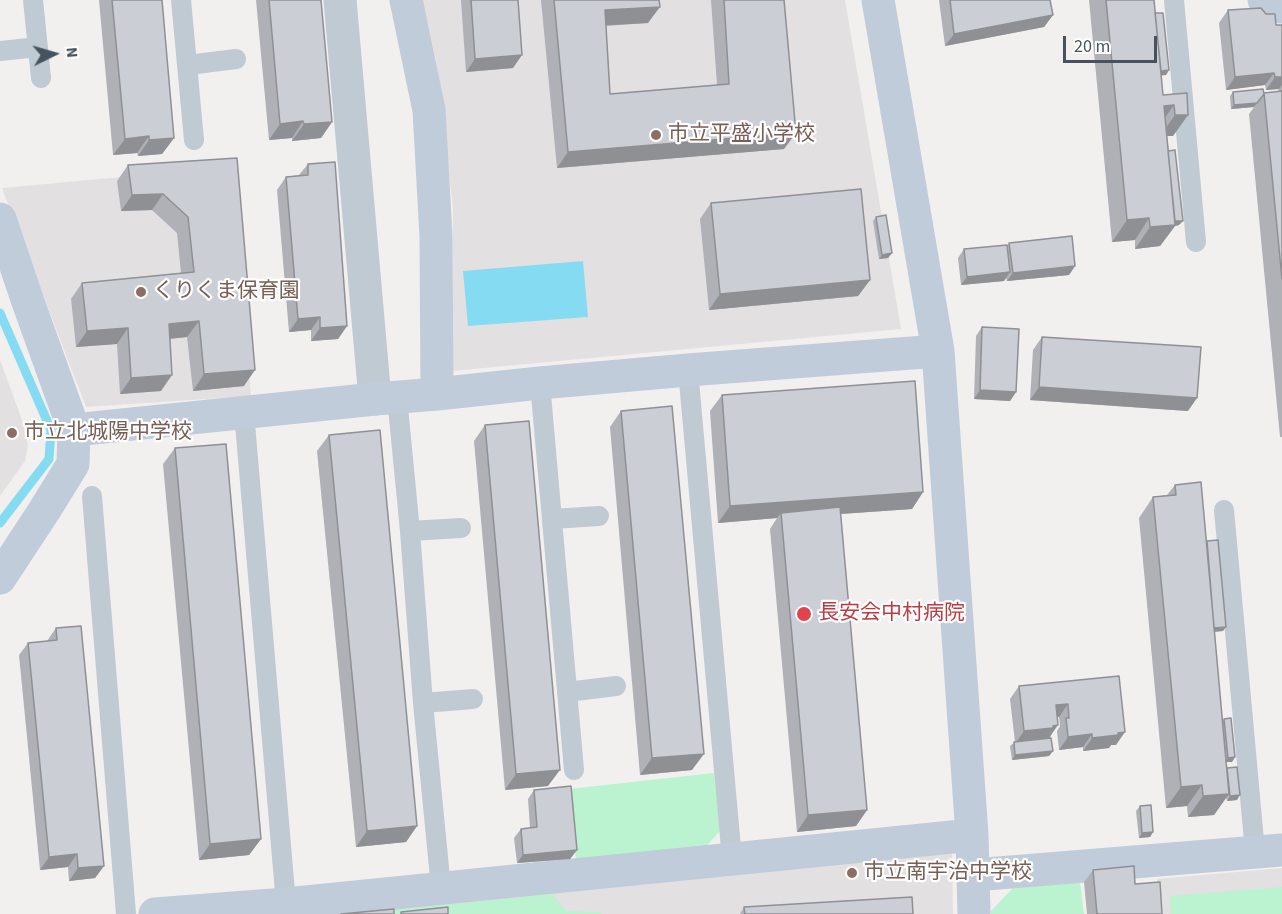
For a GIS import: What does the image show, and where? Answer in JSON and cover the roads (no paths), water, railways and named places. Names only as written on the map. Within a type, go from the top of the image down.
[{"type":"street","points":[[340,0],[386,398]]},
{"type":"street","points":[[406,0],[429,110],[436,236],[437,394]]},
{"type":"street","points":[[878,0],[938,351],[972,835],[974,914]]},
{"type":"street","points":[[1264,0],[1282,7]]},
{"type":"street","points":[[0,219],[74,430],[73,464],[0,578]]},
{"type":"street","points":[[74,430],[540,383],[938,351]]},
{"type":"street","points":[[154,914],[286,904],[972,835]]},
{"type":"street","points":[[974,875],[1268,851]]},
{"type":"lane","points":[[33,0],[41,78]]},
{"type":"lane","points":[[182,0],[194,140]]},
{"type":"lane","points":[[1174,0],[1196,242]]},
{"type":"lane","points":[[0,51],[38,47]]},
{"type":"lane","points":[[188,65],[236,59]]},
{"type":"lane","points":[[688,370],[732,859]]},
{"type":"lane","points":[[540,383],[574,770]]},
{"type":"lane","points":[[386,398],[410,531],[423,703],[441,888]]},
{"type":"lane","points":[[244,412],[286,904]]},
{"type":"lane","points":[[92,496],[126,914]]},
{"type":"lane","points":[[1224,510],[1268,851]]},
{"type":"lane","points":[[552,519],[600,516]]},
{"type":"lane","points":[[410,531],[461,528]]},
{"type":"lane","points":[[567,692],[616,686]]},
{"type":"lane","points":[[423,703],[473,699]]},
{"type":"water","points":[[583,261],[588,317],[468,326],[463,271]]},
{"type":"waterway","points":[[0,313],[51,430],[49,459],[0,523]]},
{"type":"place","name":"市立平盛小学校","points":[[656,135]]},
{"type":"place","name":"くりくま保育園","points":[[141,292]]},
{"type":"place","name":"市立北城陽中学校","points":[[12,433]]},
{"type":"place","name":"長安会中村病院","points":[[804,614]]},
{"type":"place","name":"市立南宇治中学校","points":[[852,873]]}]
